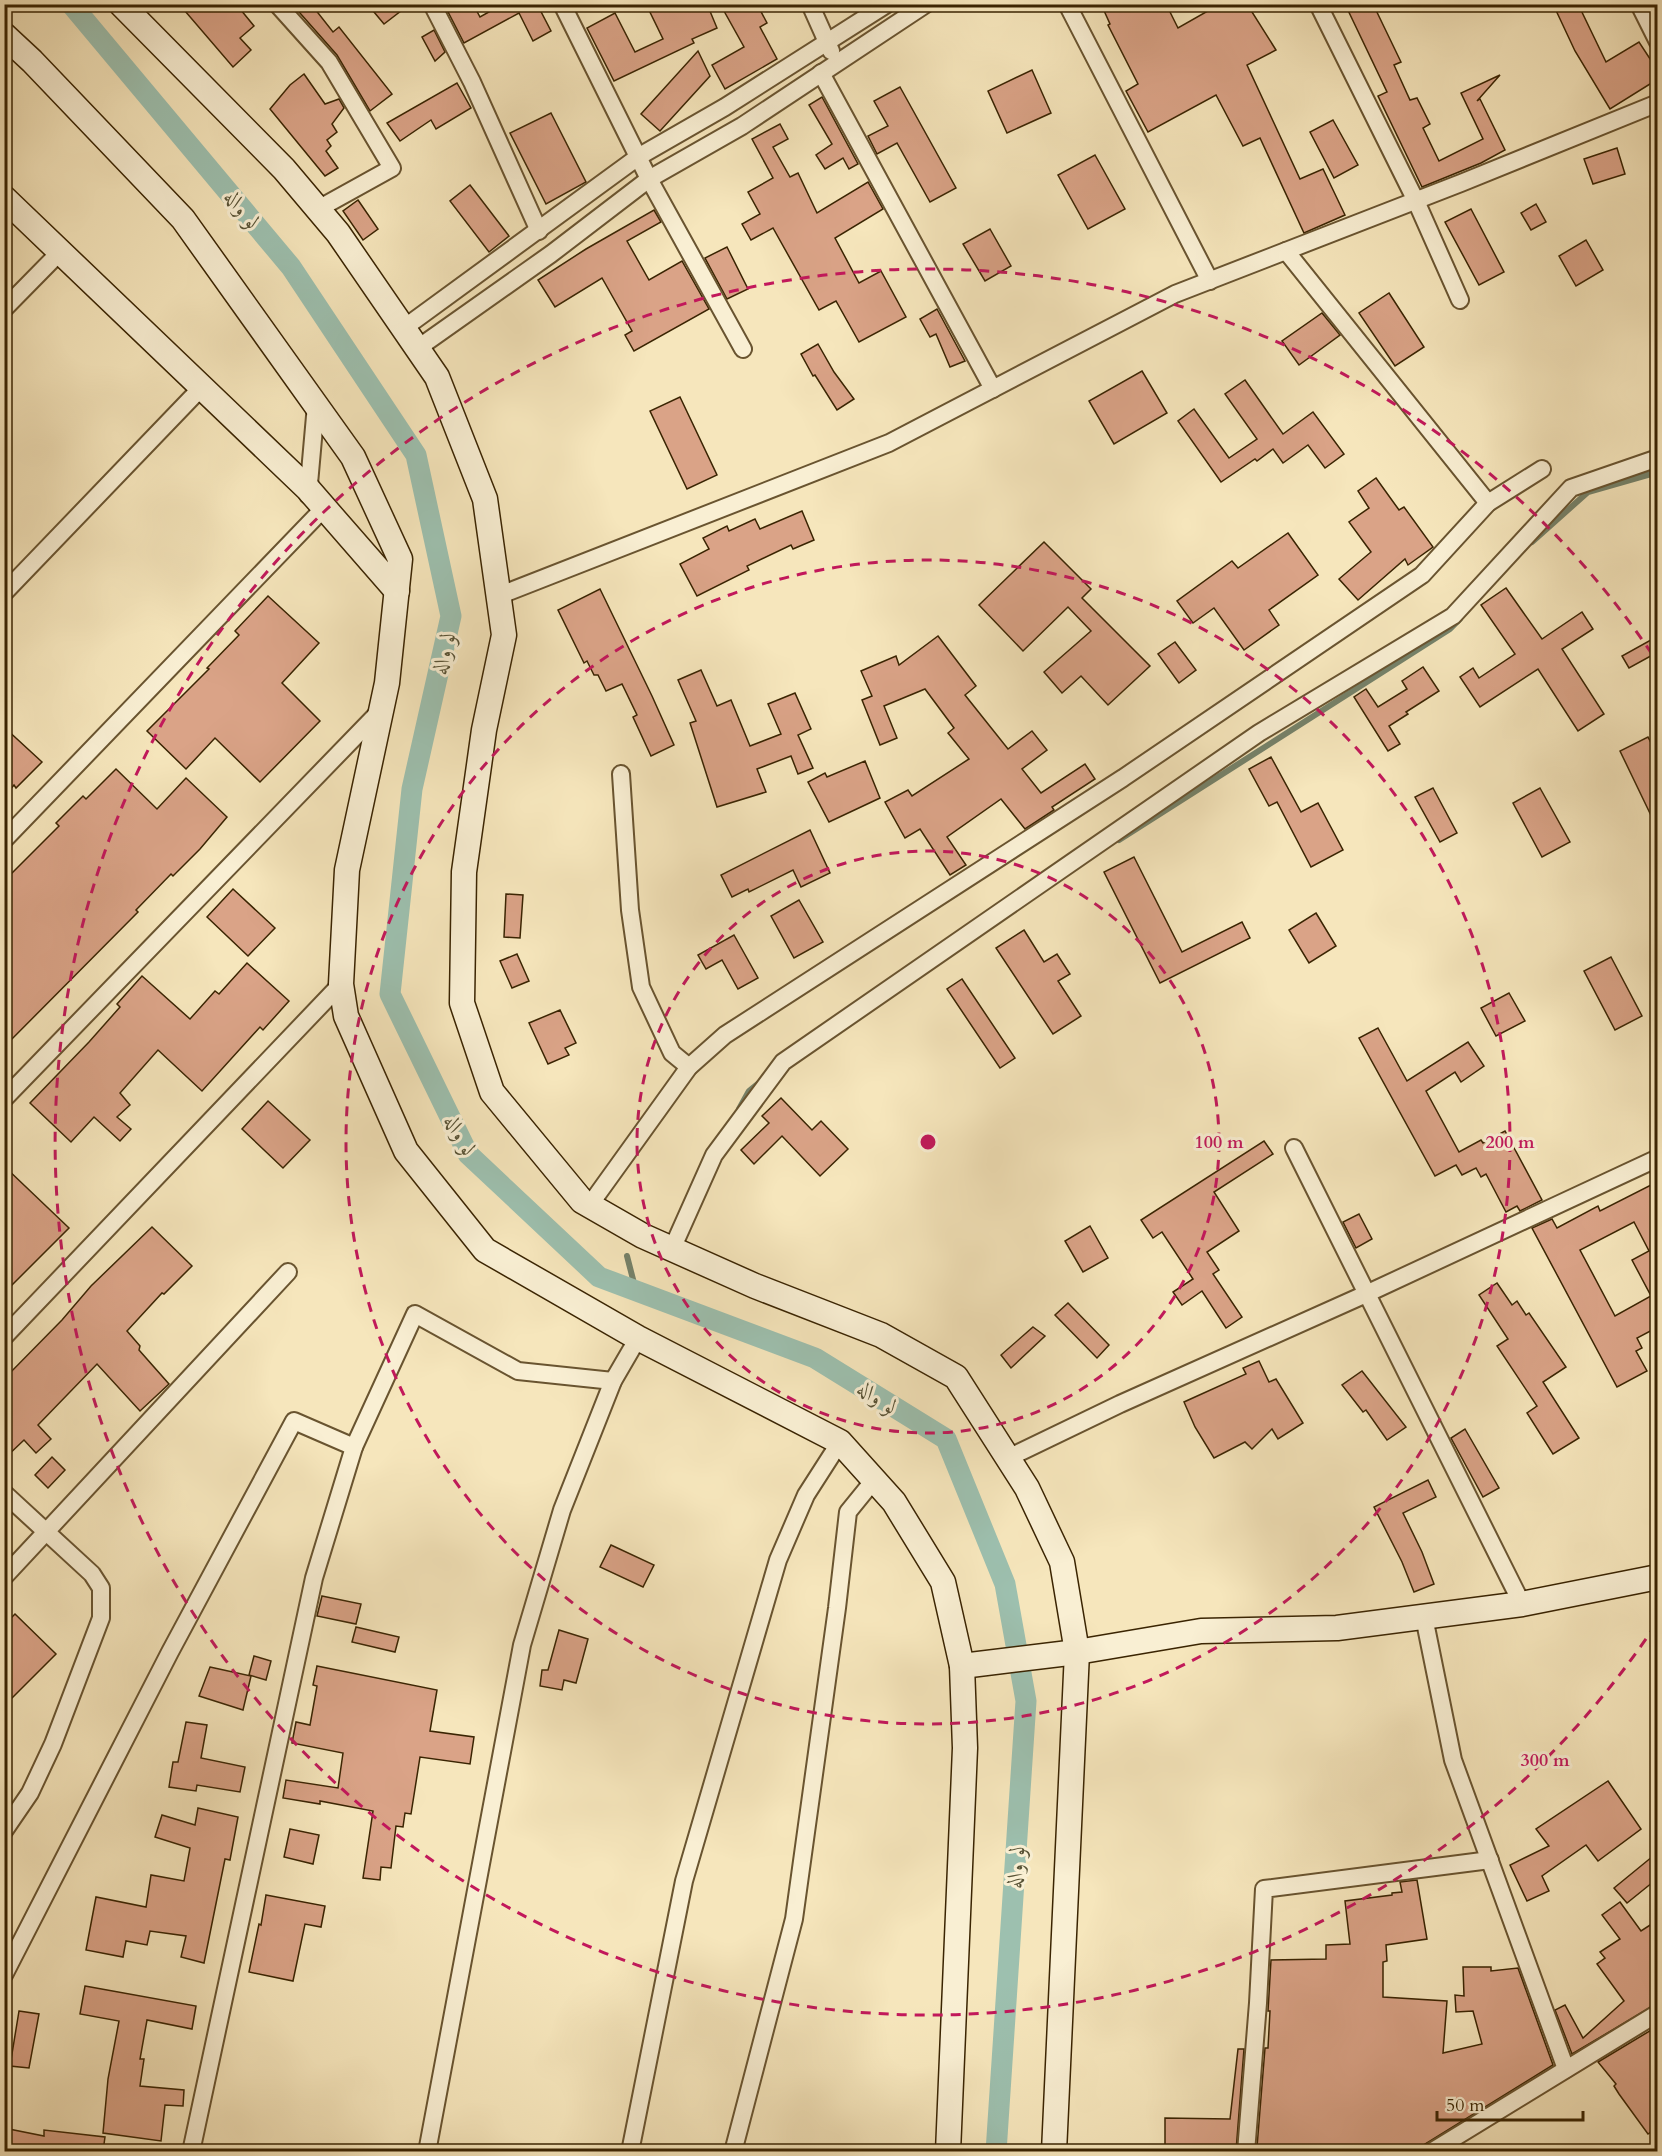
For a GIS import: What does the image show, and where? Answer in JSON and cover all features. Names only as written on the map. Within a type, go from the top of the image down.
[{"type":"street","points":[[121,4],[284,169],[338,233],[437,376],[485,499],[504,635],[484,730],[464,872],[462,1003],[492,1092],[582,1201],[589,1206],[643,1236],[755,1286],[881,1335],[956,1377],[1027,1488],[1062,1562],[1066,1654],[1054,2151]]},
{"type":"street","points":[[277,4],[329,62],[392,168],[318,209]]},
{"type":"street","points":[[432,4],[472,82],[539,231]]},
{"type":"street","points":[[562,4],[649,179],[743,349]]},
{"type":"street","points":[[810,4],[837,63]]},
{"type":"street","points":[[404,328],[638,157],[725,107],[886,4]]},
{"type":"street","points":[[418,348],[551,254],[649,179],[742,126],[926,4]]},
{"type":"street","points":[[1067,4],[1210,281]]},
{"type":"street","points":[[1318,4],[1416,201],[1460,300]]},
{"type":"street","points":[[1639,4],[1658,42]]},
{"type":"street","points":[[4,35],[32,61],[183,219],[353,457],[400,559],[387,683],[347,870],[341,984],[346,1016],[406,1151],[485,1250],[638,1338],[840,1442],[894,1502],[943,1582],[969,1665],[948,2151]]},
{"type":"street","points":[[821,73],[993,389]]},
{"type":"street","points":[[498,596],[889,442],[1175,294],[1416,201],[1658,103]]},
{"type":"street","points":[[4,198],[308,489]]},
{"type":"street","points":[[1286,251],[1488,503]]},
{"type":"street","points":[[4,309],[60,252]]},
{"type":"street","points":[[4,593],[201,388]]},
{"type":"street","points":[[316,405],[308,489],[317,515],[397,591]]},
{"type":"street","points":[[672,1249],[714,1155],[783,1062],[1259,733],[1453,616],[1571,488],[1658,458]]},
{"type":"street","points":[[589,1206],[689,1067],[725,1035],[1123,778],[1422,575],[1488,503],[1542,469]]},
{"type":"street","points":[[4,840],[317,515]]},
{"type":"street","points":[[4,1099],[382,709]]},
{"type":"street","points":[[621,774],[630,910],[641,987],[672,1053],[689,1067]]},
{"type":"street","points":[[4,1337],[341,984]]},
{"type":"street","points":[[1294,1148],[1522,1604]]},
{"type":"street","points":[[1008,1458],[1120,1404],[1366,1294],[1658,1158]]},
{"type":"street","points":[[4,1577],[288,1272]]},
{"type":"street","points":[[191,2151],[314,1578],[354,1447],[415,1314],[518,1371],[612,1381]]},
{"type":"street","points":[[427,2151],[522,1645],[562,1510],[612,1381],[638,1338]]},
{"type":"street","points":[[4,1975],[170,1652],[294,1421],[354,1447]]},
{"type":"street","points":[[630,2151],[684,1881],[778,1560],[806,1495],[840,1442]]},
{"type":"street","points":[[733,2151],[794,1919],[848,1512],[874,1480]]},
{"type":"street","points":[[4,1492],[92,1575],[101,1588],[101,1618],[53,1744],[30,1793],[4,1831]]},
{"type":"street","points":[[969,1665],[1066,1654],[1201,1631],[1337,1628],[1424,1617],[1522,1604],[1658,1577]]},
{"type":"street","points":[[1424,1617],[1453,1760],[1566,2069]]},
{"type":"street","points":[[1246,2151],[1264,1889],[1490,1860]]},
{"type":"street","points":[[1431,2151],[1658,2013]]},
{"type":"building","points":[[179,4],[236,4],[254,26],[240,38],[251,50],[233,67]]},
{"type":"building","points":[[292,4],[311,4],[333,32],[339,27],[392,94],[370,111],[337,55]]},
{"type":"building","points":[[383,4],[410,4],[384,24],[374,12]]},
{"type":"building","points":[[444,4],[473,4],[480,17],[503,4],[537,4],[551,31],[533,41],[519,13],[464,43]]},
{"type":"building","points":[[646,4],[675,4],[678,10],[691,4],[707,4],[717,28],[692,39],[694,43],[614,81],[587,28],[615,13],[635,52],[663,39]]},
{"type":"building","points":[[735,4],[757,4],[767,23],[760,27],[777,59],[725,89],[712,65],[744,47],[724,11]]},
{"type":"building","points":[[1101,4],[1166,4],[1178,28],[1220,4],[1247,4],[1276,50],[1247,65],[1300,179],[1323,169],[1345,215],[1304,233],[1260,138],[1243,146],[1216,95],[1148,132],[1126,91],[1138,84],[1108,25],[1110,24]]},
{"type":"building","points":[[1345,4],[1373,4],[1401,62],[1394,65],[1410,100],[1417,98],[1430,124],[1423,128],[1439,161],[1483,139],[1461,93],[1500,75],[1477,101],[1480,99],[1505,150],[1481,163],[1422,187],[1378,96],[1387,92]]},
{"type":"building","points":[[1553,4],[1578,4],[1606,62],[1639,42],[1658,71],[1658,79],[1610,109],[1575,51]]},
{"type":"building","points":[[434,30],[445,52],[435,61],[422,37]]},
{"type":"building","points":[[698,51],[710,76],[660,131],[641,114]]},
{"type":"building","points":[[1032,70],[1051,113],[1007,133],[988,91]]},
{"type":"building","points":[[304,74],[325,104],[339,99],[344,108],[332,124],[337,132],[327,140],[331,146],[326,151],[338,168],[325,176],[270,109],[290,85]]},
{"type":"building","points":[[457,83],[471,108],[436,129],[431,120],[400,141],[387,123]]},
{"type":"building","points":[[900,87],[956,188],[930,202],[897,143],[877,154],[868,136],[888,126],[874,101]]},
{"type":"building","points":[[822,97],[858,164],[849,169],[843,158],[825,169],[816,155],[832,144],[809,105]]},
{"type":"building","points":[[551,113],[586,182],[546,204],[510,133]]},
{"type":"building","points":[[1333,120],[1358,165],[1334,178],[1310,132]]},
{"type":"building","points":[[780,124],[788,139],[773,147],[790,177],[798,173],[817,213],[868,182],[883,209],[835,238],[859,283],[881,271],[906,317],[859,342],[836,301],[819,310],[773,228],[751,240],[742,224],[760,214],[748,192],[773,178],[752,139]]},
{"type":"building","points":[[1617,148],[1625,174],[1593,184],[1584,159]]},
{"type":"building","points":[[1095,155],[1125,209],[1088,229],[1058,175]]},
{"type":"building","points":[[470,185],[509,236],[489,252],[450,201]]},
{"type":"building","points":[[358,200],[378,229],[363,240],[343,211]]},
{"type":"building","points":[[1536,204],[1546,222],[1531,230],[1521,213]]},
{"type":"building","points":[[1471,209],[1504,272],[1479,285],[1445,222]]},
{"type":"building","points":[[654,210],[661,222],[627,241],[649,280],[682,261],[709,309],[634,351],[625,335],[632,331],[602,278],[555,307],[538,280]]},
{"type":"building","points":[[990,229],[1011,266],[985,281],[963,244]]},
{"type":"building","points":[[1586,240],[1603,270],[1576,286],[1559,256]]},
{"type":"building","points":[[727,247],[748,289],[727,299],[705,258]]},
{"type":"building","points":[[1389,293],[1424,347],[1395,366],[1359,313]]},
{"type":"building","points":[[937,309],[965,361],[950,367],[936,334],[930,337],[920,319]]},
{"type":"building","points":[[1322,313],[1340,335],[1299,365],[1282,341]]},
{"type":"building","points":[[818,344],[834,372],[854,399],[837,410],[815,375],[813,376],[801,354]]},
{"type":"building","points":[[1142,371],[1167,413],[1114,444],[1089,401]]},
{"type":"building","points":[[1245,380],[1283,434],[1313,412],[1344,454],[1325,468],[1308,445],[1283,463],[1273,449],[1221,482],[1178,421],[1194,409],[1229,458],[1257,439],[1225,394]]},
{"type":"building","points":[[680,397],[717,475],[687,489],[650,411]]},
{"type":"building","points":[[1376,478],[1399,510],[1404,507],[1433,547],[1408,565],[1405,559],[1358,600],[1339,579],[1371,552],[1349,522],[1369,508],[1358,491]]},
{"type":"building","points":[[802,511],[814,540],[793,549],[791,545],[747,566],[749,570],[697,596],[680,564],[709,549],[703,538],[727,526],[729,531],[755,519],[760,529]]},
{"type":"building","points":[[1288,533],[1318,575],[1269,610],[1279,625],[1244,650],[1214,608],[1193,623],[1177,601],[1232,561],[1238,568]]},
{"type":"building","points":[[1044,542],[1091,589],[1082,598],[1150,666],[1108,705],[1081,676],[1062,693],[1044,672],[1091,631],[1068,607],[1023,651],[979,605]]},
{"type":"building","points":[[1506,588],[1542,639],[1582,612],[1593,629],[1562,649],[1604,714],[1578,731],[1538,669],[1480,707],[1460,677],[1473,668],[1479,678],[1515,654],[1481,605]]},
{"type":"building","points":[[600,589],[674,745],[651,756],[633,717],[637,715],[622,684],[606,691],[598,675],[594,675],[587,661],[584,663],[558,610]]},
{"type":"building","points":[[268,596],[319,643],[282,683],[320,721],[260,782],[215,738],[186,769],[147,731],[209,669],[207,668],[239,635],[235,631]]},
{"type":"building","points":[[938,636],[976,686],[965,695],[1008,749],[1032,731],[1047,750],[1022,769],[1041,793],[1085,764],[1095,779],[1052,807],[1054,810],[1025,829],[1001,799],[947,837],[966,865],[950,875],[920,829],[905,838],[885,802],[908,790],[912,796],[969,759],[948,733],[954,728],[925,689],[884,706],[897,738],[880,745],[862,700],[872,696],[861,671],[896,656],[899,665]]},
{"type":"building","points":[[1658,636],[1658,652],[1629,668],[1622,656]]},
{"type":"building","points":[[1175,642],[1196,670],[1179,683],[1158,654]]},
{"type":"building","points":[[1423,667],[1439,691],[1389,726],[1400,744],[1388,751],[1354,697],[1366,689],[1378,707],[1407,689],[1402,681]]},
{"type":"building","points":[[701,670],[717,706],[731,700],[750,746],[781,734],[768,704],[795,693],[811,729],[798,735],[813,768],[798,774],[791,756],[757,769],[766,792],[717,807],[690,723],[696,721],[678,680]]},
{"type":"building","points":[[4,727],[42,762],[16,788],[14,785],[4,797]]},
{"type":"building","points":[[1648,737],[1658,757],[1658,830],[1620,751]]},
{"type":"building","points":[[1271,757],[1301,812],[1318,803],[1343,850],[1311,867],[1277,802],[1269,806],[1249,769]]},
{"type":"building","points":[[865,761],[880,798],[829,822],[808,782],[825,773],[827,777]]},
{"type":"building","points":[[116,769],[157,809],[186,778],[227,817],[200,849],[173,876],[171,874],[136,910],[138,912],[4,1047],[4,881],[59,826],[56,823],[83,796],[86,799]]},
{"type":"building","points":[[1433,788],[1457,833],[1440,842],[1415,797]]},
{"type":"building","points":[[1540,788],[1570,842],[1542,857],[1513,803]]},
{"type":"building","points":[[810,830],[830,873],[801,887],[793,870],[749,892],[748,889],[732,897],[721,875]]},
{"type":"building","points":[[1134,857],[1182,952],[1242,922],[1250,938],[1160,983],[1104,872]]},
{"type":"building","points":[[233,889],[275,928],[248,956],[207,917]]},
{"type":"building","points":[[506,894],[523,895],[520,938],[504,937]]},
{"type":"building","points":[[799,900],[823,942],[794,958],[771,916]]},
{"type":"building","points":[[1316,913],[1336,946],[1309,963],[1289,930]]},
{"type":"building","points":[[1024,930],[1044,962],[1057,954],[1070,974],[1058,981],[1081,1016],[1053,1034],[996,948]]},
{"type":"building","points":[[734,935],[758,978],[738,989],[722,960],[706,969],[698,955]]},
{"type":"building","points":[[517,954],[529,981],[512,988],[500,961]]},
{"type":"building","points":[[1611,957],[1642,1016],[1615,1030],[1584,971]]},
{"type":"building","points":[[247,963],[289,1001],[263,1030],[260,1027],[202,1091],[158,1050],[120,1093],[130,1105],[117,1117],[131,1129],[120,1141],[94,1117],[71,1142],[30,1103],[120,1007],[117,1004],[142,976],[190,1019],[215,991],[219,994]]},
{"type":"building","points":[[962,979],[1015,1058],[1000,1068],[947,989]]},
{"type":"building","points":[[1509,993],[1525,1021],[1496,1036],[1481,1008]]},
{"type":"building","points":[[560,1010],[576,1043],[565,1048],[569,1055],[548,1064],[529,1023]]},
{"type":"building","points":[[1378,1028],[1407,1081],[1468,1042],[1484,1066],[1461,1082],[1455,1072],[1426,1091],[1459,1152],[1505,1131],[1542,1200],[1520,1211],[1517,1206],[1506,1212],[1486,1174],[1481,1177],[1476,1168],[1462,1175],[1456,1165],[1435,1176],[1359,1038]]},
{"type":"building","points":[[781,1098],[812,1130],[821,1121],[848,1149],[820,1176],[782,1136],[754,1164],[741,1150],[769,1123],[762,1116]]},
{"type":"building","points":[[268,1101],[310,1140],[283,1168],[242,1129]]},
{"type":"building","points":[[1264,1141],[1273,1154],[1214,1192],[1239,1231],[1207,1252],[1219,1270],[1213,1274],[1242,1317],[1226,1328],[1202,1291],[1182,1305],[1173,1292],[1193,1279],[1162,1232],[1153,1238],[1141,1220]]},
{"type":"building","points":[[4,1166],[69,1228],[4,1293]]},
{"type":"building","points":[[1651,1185],[1658,1198],[1658,1327],[1637,1338],[1642,1348],[1636,1351],[1647,1371],[1617,1387],[1532,1228],[1552,1219],[1557,1228],[1598,1206],[1600,1211]],"holes":[[[1634,1222],[1649,1251],[1632,1260],[1651,1296],[1615,1316],[1580,1250]]]},
{"type":"building","points":[[1359,1214],[1372,1239],[1356,1248],[1343,1222]]},
{"type":"building","points":[[1090,1226],[1108,1258],[1083,1272],[1065,1241]]},
{"type":"building","points":[[152,1227],[192,1266],[164,1294],[162,1293],[127,1331],[140,1346],[139,1350],[169,1384],[140,1411],[97,1364],[38,1425],[51,1439],[36,1453],[24,1440],[4,1459],[4,1379],[62,1320],[91,1286]]},
{"type":"building","points":[[1497,1283],[1512,1305],[1517,1301],[1526,1315],[1529,1313],[1566,1367],[1543,1382],[1579,1438],[1553,1454],[1527,1413],[1537,1406],[1497,1346],[1508,1339],[1479,1295]]},
{"type":"building","points":[[1068,1303],[1109,1345],[1097,1358],[1055,1315]]},
{"type":"building","points":[[1033,1327],[1045,1336],[1011,1368],[1001,1355]]},
{"type":"building","points":[[1259,1361],[1269,1382],[1276,1379],[1303,1423],[1278,1439],[1272,1429],[1252,1449],[1245,1442],[1214,1458],[1195,1427],[1184,1402],[1246,1374],[1243,1368]]},
{"type":"building","points":[[1362,1371],[1406,1427],[1387,1440],[1366,1410],[1363,1412],[1342,1385]]},
{"type":"building","points":[[1465,1429],[1499,1488],[1483,1497],[1451,1438]]},
{"type":"building","points":[[52,1457],[65,1470],[48,1488],[35,1475]]},
{"type":"building","points":[[1428,1480],[1436,1497],[1403,1513],[1422,1552],[1434,1584],[1414,1592],[1402,1562],[1374,1507]]},
{"type":"building","points":[[611,1545],[654,1565],[643,1587],[600,1567]]},
{"type":"building","points":[[322,1596],[361,1604],[356,1624],[317,1616]]},
{"type":"building","points":[[15,1614],[56,1654],[4,1706],[4,1625]]},
{"type":"building","points":[[356,1627],[399,1637],[395,1652],[352,1642]]},
{"type":"building","points":[[559,1630],[588,1639],[576,1683],[564,1680],[562,1690],[540,1686],[542,1670],[548,1670]]},
{"type":"building","points":[[254,1656],[271,1661],[266,1680],[249,1675]]},
{"type":"building","points":[[317,1666],[437,1690],[430,1731],[474,1737],[470,1764],[420,1757],[411,1814],[405,1813],[403,1827],[396,1826],[391,1868],[381,1867],[380,1880],[363,1878],[373,1811],[320,1801],[320,1804],[283,1798],[286,1780],[338,1788],[343,1753],[292,1743],[296,1722],[310,1725],[317,1686],[313,1685]]},
{"type":"building","points":[[210,1667],[251,1676],[243,1710],[199,1696]]},
{"type":"building","points":[[186,1722],[207,1725],[201,1758],[245,1767],[240,1792],[197,1785],[196,1791],[169,1787],[173,1762],[178,1762]]},
{"type":"building","points":[[1608,1781],[1641,1829],[1598,1861],[1586,1845],[1542,1876],[1549,1891],[1527,1901],[1510,1865],[1549,1846],[1536,1829]]},
{"type":"building","points":[[198,1808],[238,1817],[230,1860],[225,1859],[204,1963],[181,1957],[186,1936],[150,1931],[147,1945],[126,1941],[123,1957],[86,1950],[96,1897],[146,1907],[151,1875],[184,1881],[190,1848],[155,1837],[162,1815],[195,1825]]},
{"type":"building","points":[[290,1829],[319,1835],[313,1864],[284,1857]]},
{"type":"building","points":[[1658,1852],[1658,1878],[1627,1903],[1614,1888]]},
{"type":"building","points":[[1417,1880],[1427,1939],[1386,1945],[1387,1961],[1383,1962],[1383,1997],[1447,2001],[1443,2053],[1482,2044],[1473,2011],[1456,2012],[1455,1995],[1464,1996],[1463,1967],[1491,1967],[1491,1971],[1518,1968],[1553,2065],[1414,2151],[1373,2146],[1373,2151],[1299,2151],[1257,2147],[1265,2048],[1268,2048],[1271,1960],[1326,1959],[1326,1945],[1350,1944],[1345,1901],[1392,1895],[1392,1893],[1402,1892],[1400,1882]]},
{"type":"building","points":[[266,1895],[325,1906],[321,1927],[305,1924],[293,1981],[249,1972]]},
{"type":"building","points":[[1620,1902],[1641,1931],[1658,1920],[1658,2003],[1572,2054],[1555,2010],[1565,2005],[1583,2038],[1624,2001],[1597,1964],[1605,1958],[1600,1952],[1620,1939],[1602,1915]]},
{"type":"building","points":[[85,1986],[196,2006],[192,2029],[147,2020],[140,2059],[144,2059],[140,2086],[184,2090],[183,2106],[165,2105],[161,2141],[103,2133],[108,2079],[119,2021],[80,2014]]},
{"type":"building","points":[[19,2011],[39,2014],[29,2068],[10,2066]]},
{"type":"building","points":[[1658,2026],[1658,2127],[1648,2134],[1619,2094],[1614,2086],[1616,2084],[1598,2062]]},
{"type":"building","points":[[1238,2049],[1244,2049],[1236,2151],[1165,2151],[1165,2118],[1230,2119]]},
{"type":"building","points":[[4,2128],[44,2136],[44,2130],[105,2137],[103,2151],[4,2151]]},
{"type":"waterway","name":"لو واله","points":[[71,4],[291,267],[416,455],[451,616],[412,789],[390,994],[468,1154],[599,1277],[815,1358],[946,1439],[1005,1584],[1026,1701],[996,2152]]},
{"type":"waterway","points":[[1532,542],[1588,492],[1658,472]]},
{"type":"waterway","points":[[1119,840],[1450,629],[1460,619]]},
{"type":"waterway","points":[[739,1109],[749,1091],[760,1082]]},
{"type":"waterway","points":[[627,1256],[636,1291]]}]
